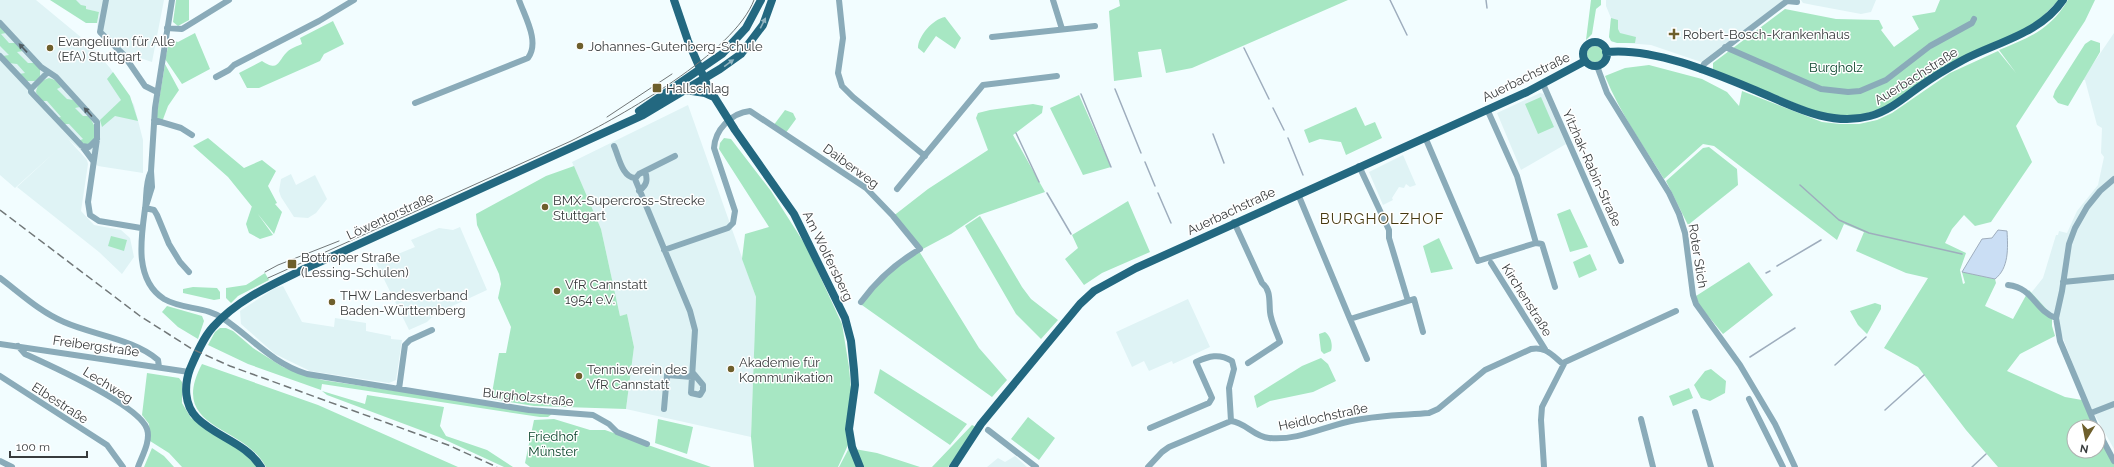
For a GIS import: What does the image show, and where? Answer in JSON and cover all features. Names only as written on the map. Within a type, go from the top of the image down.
[{"type":"main road","points":[[674,0],[704,79]]},
{"type":"main road","name":"Löwentorstraße","points":[[618,125],[700,69],[731,45],[746,28],[761,0]]},
{"type":"main road","name":"Löwentorstraße","points":[[261,467],[246,450],[196,417],[188,404],[186,396],[186,383],[189,372],[211,330],[223,318],[259,291],[302,270],[618,125],[643,115],[729,64],[750,44],[763,25],[772,0]]},
{"type":"main road","name":"Auerbachstraße","points":[[1606,52],[1637,52],[1701,70],[1820,117],[1842,120],[1864,118],[1892,107],[1932,78],[1968,58],[2032,29],[2048,18],[2063,0]]},
{"type":"main road","points":[[1595,42],[1601,44],[1606,52],[1605,59],[1597,66],[1589,64],[1585,61],[1583,53],[1585,47],[1589,43],[1595,42]]},
{"type":"main road","name":"Auerbachstraße","points":[[953,467],[981,424],[1067,319],[1094,291],[1123,274],[1194,243],[1234,222],[1543,84],[1585,61]]},
{"type":"main road","name":"Am Wolfersberg","points":[[704,79],[729,121],[794,214],[845,318],[851,341],[854,370],[854,385],[849,429],[852,448],[860,467]]},
{"type":"main road","points":[[684,90],[705,93],[715,98]]},
{"type":"street","points":[[106,0],[100,32],[123,54],[145,86],[157,92]]},
{"type":"street","name":"Burgholzstraße","points":[[172,0],[154,120],[151,170],[153,177],[152,194],[145,208],[141,228],[141,256],[148,280],[156,292],[172,302],[201,308],[223,318],[261,349],[294,370],[324,378],[529,410],[593,415],[609,424],[617,432],[647,444]]},
{"type":"street","points":[[167,28],[182,29],[229,0]]},
{"type":"street","points":[[216,77],[234,65],[320,21],[354,0]]},
{"type":"street","points":[[415,103],[528,58],[533,48],[533,40],[519,0]]},
{"type":"street","points":[[839,0],[843,38],[838,73],[842,86],[853,97],[925,156]]},
{"type":"street","points":[[1053,0],[1062,29]]},
{"type":"street","points":[[1701,70],[1704,64],[1725,47],[1787,1],[1798,2]]},
{"type":"street","points":[[1725,47],[1821,89],[1848,92],[1860,91],[1886,80],[1914,56],[1972,23],[1974,19]]},
{"type":"street","points":[[0,23],[48,72],[56,77],[97,122],[97,139],[88,202],[90,215],[99,221],[141,228]]},
{"type":"street","points":[[992,37],[1095,26]]},
{"type":"street","points":[[0,56],[31,89],[31,92],[82,146],[93,161]]},
{"type":"street","name":"Roter Stich","points":[[1597,66],[1607,93],[1662,182],[1679,214],[1685,233],[1693,295],[1696,304],[1740,365],[1775,424],[1796,467]]},
{"type":"street","points":[[31,89],[48,72]]},
{"type":"street","points":[[897,189],[983,85],[1056,76]]},
{"type":"street","name":"Yitzhak-Rabin-Straße","points":[[1543,84],[1621,260]]},
{"type":"street","points":[[1487,109],[1516,176],[1536,244]]},
{"type":"street","name":"Daiberweg","points":[[729,121],[737,115],[750,111],[828,162],[866,188],[893,216],[920,249],[902,259],[887,272],[861,302]]},
{"type":"street","points":[[154,120],[181,128],[192,135]]},
{"type":"street","points":[[664,250],[728,228],[732,223],[735,211],[714,148],[714,138],[720,129],[729,121]]},
{"type":"street","points":[[1425,137],[1478,261],[1536,244],[1542,244],[1555,287]]},
{"type":"street","points":[[82,146],[89,147],[97,139]]},
{"type":"street","points":[[614,146],[625,173],[630,177],[635,178]]},
{"type":"street","points":[[635,178],[645,171],[675,156]]},
{"type":"street","points":[[1359,166],[1390,230],[1389,238],[1408,301]]},
{"type":"street","points":[[639,191],[647,180],[645,171]]},
{"type":"street","points":[[635,178],[639,191],[690,311],[695,330],[692,375],[667,375],[664,409]]},
{"type":"street","points":[[2093,419],[2060,341],[2056,318],[2064,282],[2069,244],[2078,221],[2096,195],[2114,179]]},
{"type":"street","points":[[1298,194],[1367,359]]},
{"type":"street","points":[[145,208],[154,210],[169,244],[180,262],[189,272]]},
{"type":"street","points":[[1234,222],[1262,283],[1266,286],[1269,296],[1270,312],[1280,342],[1253,356],[1248,363]]},
{"type":"street","name":"Kirchenstraße","points":[[1491,263],[1545,349]]},
{"type":"street","points":[[2064,282],[2114,277]]},
{"type":"street","points":[[0,278],[36,306],[62,321],[88,332],[114,338],[152,355],[158,360],[159,367]]},
{"type":"street","points":[[2008,285],[2025,290],[2044,313],[2056,318]]},
{"type":"street","points":[[1350,318],[1414,299],[1423,332]]},
{"type":"street","points":[[1544,467],[1541,420],[1542,407],[1563,364],[1676,311]]},
{"type":"street","points":[[399,389],[407,343],[432,330]]},
{"type":"street","name":"Freibergstraße","points":[[0,344],[189,372]]},
{"type":"street","name":"Lechweg","points":[[18,346],[25,354],[69,374],[101,392],[120,404],[145,424],[148,432],[147,443],[138,467]]},
{"type":"street","name":"Heidlochstraße","points":[[1231,421],[1238,421],[1260,436],[1274,439],[1305,434],[1355,420],[1429,413],[1451,400],[1478,375],[1495,365],[1531,350],[1539,348],[1545,349]]},
{"type":"street","points":[[1545,349],[1563,364]]},
{"type":"street","points":[[1148,467],[1162,452],[1169,447],[1231,421],[1229,388],[1234,365],[1232,361],[1224,357],[1210,356],[1196,362],[1212,398],[1209,403],[1150,428]]},
{"type":"street","name":"Elbestraße","points":[[0,376],[107,446],[123,467]]},
{"type":"street","points":[[1749,399],[1783,467]]},
{"type":"street","points":[[2090,413],[2114,404]]},
{"type":"street","points":[[1695,412],[1711,467]]},
{"type":"street","points":[[1641,420],[1654,467]]},
{"type":"street","points":[[988,430],[1036,467]]},
{"type":"street","points":[[2106,446],[2114,461]]},
{"type":"street","points":[[0,461],[12,467]]},
{"type":"shaded area","points":[[0,0],[36,0],[88,43],[110,68],[134,105],[143,140],[143,173],[98,166],[68,139],[87,160],[88,164],[81,211],[94,225],[121,230],[130,238],[134,257],[122,274],[99,252],[17,187],[56,151],[15,188],[0,175]]},
{"type":"shaded area","points":[[75,0],[164,0],[152,62],[128,54],[97,27],[99,12],[85,9]]},
{"type":"shaded area","name":"Robert-Bosch-Krankenhaus","points":[[1606,0],[1786,0],[1701,62],[1651,45],[1612,42],[1609,37],[1611,18],[1606,6]]},
{"type":"shaded area","name":"Robert-Bosch-Krankenhaus","points":[[1801,0],[1876,0],[1871,12],[1861,14],[1803,3]]},
{"type":"shaded area","points":[[2114,33],[2114,449],[2106,435],[2106,419],[2097,419],[2087,401],[2058,325],[2031,293],[2043,278],[2056,235],[2058,235],[2059,231],[2067,233],[2077,211],[2098,185],[2104,157],[2101,153],[2102,128],[2097,125],[2085,80],[2082,80]]},
{"type":"shaded area","points":[[1540,93],[1544,94],[1566,144],[1521,170],[1497,113]]},
{"type":"shaded area","name":"Hallschlag","points":[[688,105],[756,297],[751,437],[626,409],[634,347],[627,314],[620,316],[601,229],[572,162]]},
{"type":"shaded area","points":[[1403,155],[1416,185],[1410,187],[1406,184],[1404,188],[1399,187],[1392,198],[1393,200],[1383,205],[1369,172]]},
{"type":"shaded area","points":[[291,174],[296,185],[315,175],[327,199],[316,213],[308,218],[294,217],[281,197],[279,191],[281,179]]},
{"type":"shaded area","points":[[460,227],[487,290],[435,314],[427,322],[409,330],[376,263],[415,247],[411,240],[439,228],[453,230]]},
{"type":"shaded area","points":[[283,286],[302,322],[334,327],[335,318],[366,323],[366,331],[391,336],[391,339],[402,340],[396,380],[389,383],[310,371],[275,354],[241,324],[240,311],[275,288]]},
{"type":"shaded area","points":[[1188,299],[1210,347],[1173,364],[1172,361],[1149,371],[1144,361],[1132,367],[1116,332]]},
{"type":"shaded area","points":[[1015,456],[1027,467],[987,467],[998,458],[1005,462]]},
{"type":"green space","points":[[50,0],[76,0],[81,5],[86,6],[86,9],[99,12],[97,23],[86,23]]},
{"type":"green space","points":[[176,0],[189,0],[189,20],[178,26],[173,22]]},
{"type":"green space","points":[[1119,0],[1348,0],[1192,68],[1166,73],[1161,49],[1138,52],[1142,77],[1114,81],[1109,11],[1120,6]]},
{"type":"green space","points":[[1591,0],[1601,0],[1601,5],[1596,9],[1592,34],[1586,40]]},
{"type":"green space","name":"Burgholz","points":[[1940,0],[2059,0],[2034,25],[1966,56],[1889,106],[1858,116],[1824,115],[1713,70],[1713,63],[1785,9],[1836,19],[1879,20],[1883,28],[1881,30],[1894,47],[1919,29],[1912,16],[1935,12]]},
{"type":"green space","points":[[2068,0],[2095,0],[2085,21],[2016,126],[2032,162],[1991,222],[1975,226],[1964,215],[1952,229],[1945,243],[1966,253],[1960,270],[1963,284],[1965,283],[1962,272],[1995,279],[1996,283],[1985,306],[2013,319],[2029,290],[2052,315],[2052,326],[2055,336],[2020,354],[2007,371],[2065,397],[2082,400],[2091,419],[2066,419],[2066,459],[2106,459],[2106,450],[2114,464],[2114,467],[1998,467],[1966,430],[1918,367],[1884,348],[1928,278],[1906,273],[1856,251],[1864,232],[1844,224],[1837,240],[1714,146],[1703,144],[1664,179],[1625,116],[1605,76],[1625,68],[1649,65],[1702,79],[1727,92],[1739,106],[1742,91],[1822,122],[1859,124],[1877,120],[1892,113],[1950,73],[1998,51],[2016,73],[1999,50],[2030,36],[2046,26]]},
{"type":"green space","points":[[945,17],[961,38],[955,49],[936,36],[924,53],[918,48],[923,33],[940,18]]},
{"type":"green space","points":[[1611,18],[1618,20],[1618,29],[1620,33],[1636,37],[1635,43],[1617,43],[1611,41],[1609,37]]},
{"type":"green space","points":[[333,21],[344,44],[324,54],[320,61],[259,88],[247,88],[239,73],[262,61],[275,66],[292,48],[302,44],[300,38]]},
{"type":"green space","points":[[0,26],[6,33],[1,34],[9,43],[16,43],[23,51],[17,52],[28,63],[35,63],[40,69],[40,77],[35,81],[27,81],[19,74],[25,73],[17,64],[9,63],[3,56],[9,55],[0,46]]},
{"type":"green space","points":[[195,33],[210,69],[182,84],[165,59],[170,40],[178,42]]},
{"type":"green space","points":[[2091,40],[2100,43],[2100,52],[2068,106],[2058,103],[2053,97],[2055,91],[2085,44]]},
{"type":"green space","points":[[1592,46],[1598,46],[1603,51],[1601,60],[1598,62],[1592,62],[1587,57],[1587,51]]},
{"type":"green space","points":[[165,64],[179,90],[168,106],[162,122],[156,119]]},
{"type":"green space","points":[[113,72],[130,96],[138,121],[115,116],[102,127],[100,120],[121,100],[107,79]]},
{"type":"green space","points":[[49,78],[55,80],[61,87],[57,89],[67,99],[73,100],[80,107],[75,108],[83,116],[89,116],[95,127],[95,139],[87,145],[78,141],[83,139],[69,124],[62,124],[57,118],[61,117],[47,101],[41,101],[36,92],[37,87],[44,80]]},
{"type":"green space","points":[[1079,95],[1111,167],[1083,175],[1050,108]]},
{"type":"green space","points":[[1541,97],[1554,127],[1538,134],[1525,104]]},
{"type":"green space","points":[[1033,104],[1043,106],[1042,113],[1013,135],[1045,192],[979,215],[951,234],[919,251],[979,348],[1007,380],[992,397],[859,303],[867,293],[919,249],[892,217],[928,189],[988,150],[976,118],[978,113]]},
{"type":"green space","points":[[1356,107],[1365,126],[1375,122],[1382,138],[1346,155],[1341,142],[1320,139],[1309,143],[1304,130]]},
{"type":"green space","points":[[785,110],[793,113],[796,119],[785,134],[773,126]]},
{"type":"green space","points":[[208,138],[244,168],[262,160],[276,171],[268,186],[277,203],[275,204],[282,212],[274,234],[228,177],[193,146]]},
{"type":"green space","points":[[724,138],[731,139],[771,191],[806,246],[842,324],[851,390],[848,445],[838,467],[754,467],[751,437],[756,297],[742,259],[745,234],[769,227],[719,149],[720,143]]},
{"type":"green space","points":[[1709,147],[1737,169],[1738,185],[1688,225],[1666,181],[1703,148]]},
{"type":"green space","name":"VfR Cannstatt 1954 e.V.","points":[[574,166],[601,229],[620,316],[627,314],[634,347],[626,409],[534,406],[491,399],[499,353],[506,353],[511,327],[498,298],[501,284],[499,274],[477,225],[476,214],[546,176]]},
{"type":"green space","points":[[1128,201],[1150,252],[1102,273],[1084,285],[1065,259],[1078,248],[1072,235]]},
{"type":"green space","points":[[252,206],[273,235],[260,239],[249,233],[246,224]]},
{"type":"green space","points":[[1570,209],[1588,247],[1570,252],[1557,214]]},
{"type":"green space","points":[[980,216],[1022,287],[1031,299],[1058,320],[1041,339],[1016,314],[965,226]]},
{"type":"green space","points":[[111,236],[127,240],[124,251],[108,246]]},
{"type":"green space","points":[[1439,238],[1453,269],[1431,273],[1423,246]]},
{"type":"green space","points":[[1590,254],[1597,270],[1579,278],[1573,262]]},
{"type":"green space","points":[[1749,262],[1773,295],[1723,334],[1699,305],[1696,296]]},
{"type":"green space","points":[[265,273],[269,280],[238,296],[231,303],[226,298],[226,288],[246,285]]},
{"type":"green space","points":[[193,287],[217,288],[220,292],[220,299],[214,300],[183,293],[183,289]]},
{"type":"green space","points":[[1875,303],[1881,305],[1881,309],[1867,334],[1858,325],[1850,311]]},
{"type":"green space","points":[[167,306],[202,316],[204,321],[198,339],[178,327],[162,312]]},
{"type":"green space","points":[[220,328],[226,328],[233,331],[253,348],[283,367],[322,380],[552,414],[548,417],[540,417],[322,384],[321,390],[248,364],[208,345],[215,332]]},
{"type":"green space","points":[[1325,332],[1330,338],[1332,346],[1331,351],[1324,354],[1321,351],[1319,334]]},
{"type":"green space","points":[[1321,358],[1328,364],[1336,381],[1313,392],[1270,401],[1257,408],[1254,396],[1302,366]]},
{"type":"green space","points":[[202,364],[318,405],[458,467],[266,467],[255,453],[242,442],[213,424],[201,414],[194,402],[194,386]]},
{"type":"green space","points":[[880,369],[967,424],[950,445],[874,393]]},
{"type":"green space","points":[[1711,369],[1726,381],[1725,393],[1710,401],[1701,398],[1694,385],[1705,371]]},
{"type":"green space","points":[[147,373],[179,378],[182,382],[182,403],[191,418],[241,451],[258,467],[182,467],[169,453],[150,441],[149,424],[142,415]]},
{"type":"green space","points":[[1689,388],[1693,398],[1673,406],[1669,396]]},
{"type":"green space","points":[[322,391],[365,404],[367,395],[444,407],[440,426],[446,436],[487,450],[513,467],[504,467],[439,437],[327,395]]},
{"type":"green space","points":[[1028,417],[1055,438],[1039,460],[1011,439]]},
{"type":"green space","name":"Friedhof Münster","points":[[554,419],[590,430],[605,430],[711,467],[530,467],[525,463],[534,420]]},
{"type":"green space","points":[[658,419],[693,427],[687,454],[655,443]]},
{"type":"green space","points":[[972,425],[976,427],[948,467],[932,467]]},
{"type":"green space","points":[[152,448],[164,456],[174,467],[144,467]]},
{"type":"green space","points":[[849,448],[877,453],[920,467],[839,467]]},
{"type":"water","points":[[1998,230],[2007,231],[2007,257],[2000,274],[1995,279],[1962,272],[1982,239],[1992,238]]},
{"type":"waterway","points":[[1390,0],[1407,35]]},
{"type":"waterway","points":[[1486,0],[1487,8]]},
{"type":"waterway","points":[[1244,48],[1269,99]]},
{"type":"waterway","points":[[1115,89],[1141,153]]},
{"type":"waterway","points":[[1081,94],[1111,167]]},
{"type":"waterway","points":[[1273,108],[1284,130]]},
{"type":"waterway","points":[[1016,133],[1039,182]]},
{"type":"waterway","points":[[1213,134],[1224,163]]},
{"type":"waterway","points":[[1288,138],[1303,175]]},
{"type":"waterway","points":[[1145,162],[1155,186]]},
{"type":"waterway","points":[[1800,185],[1839,220],[1869,233],[1962,254]]},
{"type":"waterway","points":[[1047,193],[1071,234]]},
{"type":"waterway","points":[[1158,193],[1171,223]]},
{"type":"waterway","points":[[1777,266],[1821,240]]},
{"type":"waterway","points":[[1766,273],[1770,271]]},
{"type":"waterway","points":[[1750,357],[1795,328]]},
{"type":"waterway","points":[[1835,365],[1866,337]]},
{"type":"waterway","points":[[1885,410],[1924,375]]},
{"type":"waterway","points":[[1972,467],[1986,454]]},
{"type":"tram line","points":[[268,278],[571,141],[618,116],[674,81],[724,41],[742,20],[754,0]]},
{"type":"tram line","points":[[607,117],[672,74]]},
{"type":"tram line","points":[[265,272],[278,265],[339,241]]},
{"type":"railway","points":[[0,210],[140,316],[192,349],[230,366],[448,445],[497,467]]},
{"type":"place","name":"Robert-Bosch-Krankenhaus","points":[[1674,34]]},
{"type":"place","name":"Johannes-Gutenberg-Schule","points":[[580,46]]},
{"type":"place","name":"Evangelium für Alle (EfA) Stuttgart","points":[[50,48]]},
{"type":"place","name":"Hallschlag","points":[[657,88]]},
{"type":"place","name":"BMX-Supercross-Strecke Stuttgart","points":[[545,207]]},
{"type":"place","name":"Bottroper Straße (Lessing-Schulen)","points":[[292,264]]},
{"type":"place","name":"VfR Cannstatt 1954 e.V.","points":[[557,291]]},
{"type":"place","name":"THW Landesverband Baden-Württemberg","points":[[332,302]]},
{"type":"place","name":"Akademie für Kommunikation","points":[[731,369]]},
{"type":"place","name":"Tennisverein des VfR Cannstatt","points":[[579,376]]},
{"type":"district","name":"BURGHOLZHOF","points":[[1382,219]]}]
